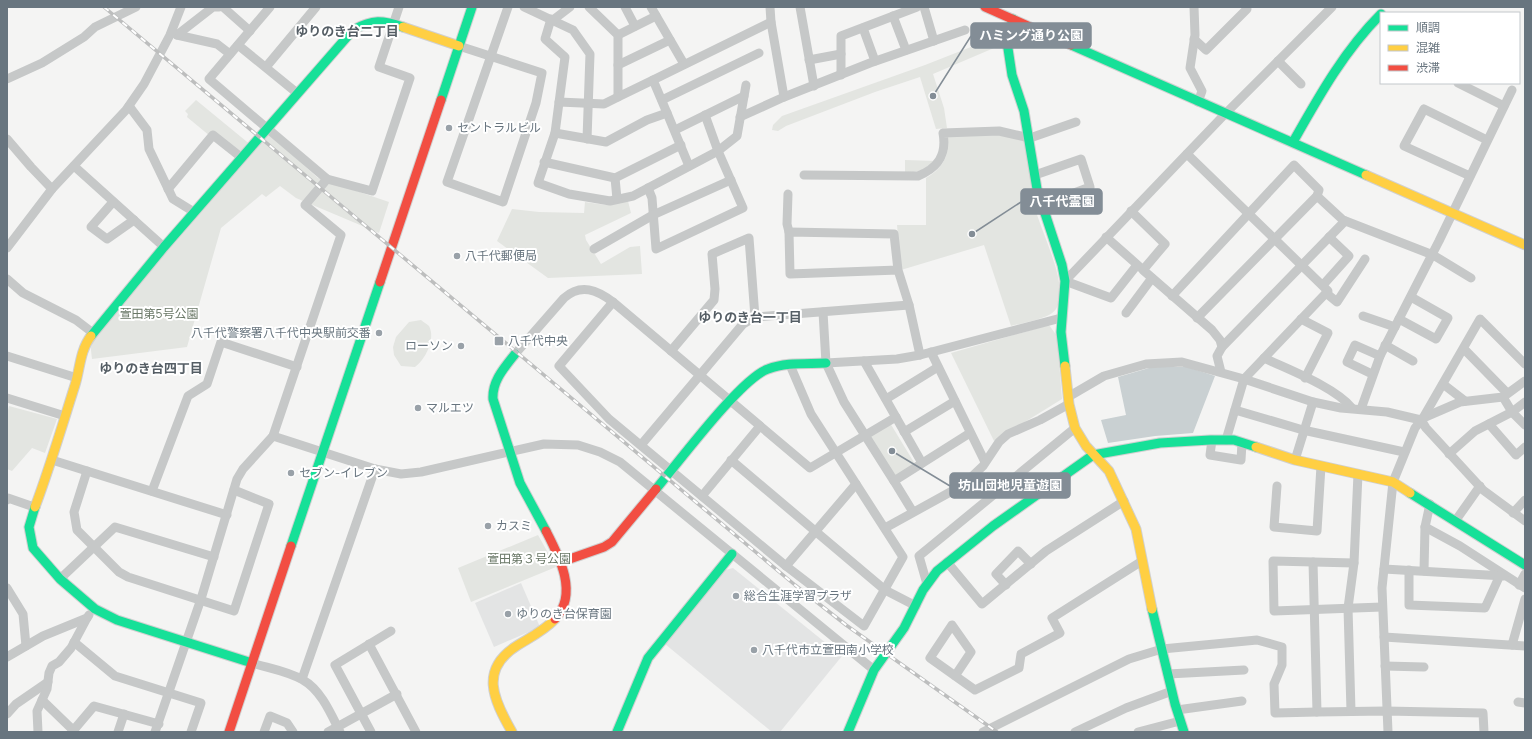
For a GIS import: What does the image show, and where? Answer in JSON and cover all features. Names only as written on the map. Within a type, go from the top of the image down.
[{"type":"street","points":[[7,79],[42,63],[84,37],[95,27],[136,7]]},
{"type":"street","points":[[7,248],[52,189],[129,106],[144,84],[170,35],[181,7]]},
{"type":"street","points":[[219,7],[213,7],[177,35],[217,44],[230,54]]},
{"type":"street","points":[[223,7],[250,31]]},
{"type":"street","points":[[270,7],[209,79],[327,179],[372,191],[410,78],[379,67],[399,7]]},
{"type":"street","points":[[266,67],[316,7]]},
{"type":"street","points":[[229,732],[472,7]]},
{"type":"street","points":[[339,730],[319,695],[312,686],[302,679],[117,620],[93,608],[61,578],[33,548],[29,530],[34,507],[52,460],[77,378],[83,351],[92,333],[194,212],[353,30],[368,22],[386,21],[459,46],[491,56],[542,73],[536,103],[503,202],[447,182],[491,56],[508,7]]},
{"type":"street","points":[[524,7],[573,30],[590,54],[587,139]]},
{"type":"street","points":[[570,7],[552,19],[545,39],[564,57],[555,133],[538,182],[569,194],[610,201],[633,196],[718,151],[737,136],[746,85]]},
{"type":"street","points":[[589,7],[618,35],[618,97]]},
{"type":"street","points":[[625,7],[635,26]]},
{"type":"street","points":[[651,7],[684,64]]},
{"type":"street","points":[[770,7],[771,22],[784,97]]},
{"type":"street","points":[[800,7],[814,86]]},
{"type":"street","points":[[841,75],[841,36],[916,7]]},
{"type":"street","points":[[924,7],[934,41]]},
{"type":"street","points":[[986,7],[1224,114],[1293,142],[1525,245]]},
{"type":"street","points":[[1194,7],[1194,39],[1190,68],[1202,91],[1198,102]]},
{"type":"street","points":[[1065,281],[1224,114],[1332,7]]},
{"type":"street","points":[[1194,39],[1206,50],[1247,9]]},
{"type":"street","points":[[1293,142],[1344,58],[1363,31],[1380,15]]},
{"type":"street","points":[[618,35],[656,16]]},
{"type":"street","points":[[892,16],[906,50]]},
{"type":"street","points":[[1013,19],[1007,42],[1012,75],[1024,111],[1030,138],[1034,176],[1060,258],[1065,281],[1061,332],[1068,401],[1075,428],[1093,455],[1109,471],[1136,529],[1176,710],[1184,732]]},
{"type":"street","points":[[559,102],[604,104],[771,22]]},
{"type":"street","points":[[863,28],[875,62]]},
{"type":"street","points":[[740,117],[784,97],[906,50],[965,30]]},
{"type":"street","points":[[618,65],[670,40]]},
{"type":"street","points":[[238,44],[297,93]]},
{"type":"street","points":[[662,100],[759,53]]},
{"type":"street","points":[[809,60],[841,54]]},
{"type":"street","points":[[1278,61],[1301,84]]},
{"type":"street","points":[[653,80],[676,130],[689,166]]},
{"type":"street","points":[[1460,84],[1504,106]]},
{"type":"street","points":[[1357,408],[1385,345],[1433,255],[1512,90]]},
{"type":"street","points":[[676,130],[744,96]]},
{"type":"street","points":[[129,106],[147,130],[149,149],[173,199],[194,212]]},
{"type":"street","points":[[1470,176],[1404,146],[1424,109],[1487,140]]},
{"type":"street","points":[[555,133],[606,142],[647,120],[667,113]]},
{"type":"street","points":[[648,188],[652,198],[656,249],[743,208],[718,151],[705,115]]},
{"type":"street","points":[[804,175],[918,176],[928,172],[937,165],[942,156],[944,147],[943,133],[999,131],[1030,138],[1076,122]]},
{"type":"street","points":[[168,189],[213,135],[242,158]]},
{"type":"street","points":[[7,139],[52,189]]},
{"type":"street","points":[[544,162],[615,178],[681,145]]},
{"type":"street","points":[[1187,154],[1249,213],[1337,302],[1365,259]]},
{"type":"street","points":[[1034,176],[1081,159],[1090,186],[1042,205]]},
{"type":"street","points":[[1172,296],[1294,165],[1319,190],[1317,196],[1197,318]]},
{"type":"street","points":[[74,166],[164,247]]},
{"type":"street","points":[[615,178],[617,199]]},
{"type":"street","points":[[42,700],[72,731],[94,706],[124,714],[157,728],[201,600],[234,490],[243,469],[273,436],[341,235],[305,205],[327,179]]},
{"type":"street","points":[[594,249],[654,215],[731,180]]},
{"type":"street","points":[[788,194],[787,224],[789,232],[790,274],[898,270]]},
{"type":"street","points":[[1317,196],[1345,221],[1433,255],[1471,278]]},
{"type":"street","points":[[114,202],[91,227],[107,239],[134,220]]},
{"type":"street","points":[[1065,281],[1112,298],[1165,244],[1131,211]]},
{"type":"street","points":[[1221,372],[1217,356],[1222,346],[1345,221]]},
{"type":"street","points":[[789,232],[894,234],[898,270],[909,305],[920,355]]},
{"type":"street","points":[[1106,237],[1212,330],[1220,340],[1222,346]]},
{"type":"street","points":[[1226,440],[1244,379],[1301,319],[1349,256],[1329,237]]},
{"type":"street","points":[[671,351],[714,300],[715,289],[712,254],[749,238],[755,316]]},
{"type":"street","points":[[1126,313],[1152,278]]},
{"type":"street","points":[[7,279],[23,293],[76,320],[92,333]]},
{"type":"street","points":[[512,732],[494,696],[492,686],[495,668],[503,655],[510,648],[543,632],[551,626],[559,616],[565,601],[566,588],[560,562],[520,482],[493,397],[494,386],[500,373],[515,354],[568,294],[579,290],[589,290],[599,292],[613,302],[810,468],[834,452],[896,417]]},
{"type":"street","points":[[1363,316],[1397,323],[1436,339],[1448,318],[1410,297]]},
{"type":"street","points":[[613,302],[559,366],[609,419],[786,566],[864,626],[903,557],[834,452],[811,414],[790,365]]},
{"type":"street","points":[[641,445],[743,324],[755,316],[909,305]]},
{"type":"street","points":[[823,312],[826,363],[844,402],[913,512]]},
{"type":"street","points":[[560,562],[604,547],[612,542],[656,492],[730,401],[760,373],[783,365],[864,361],[920,355],[1061,318]]},
{"type":"street","points":[[1301,319],[1328,333],[1305,378]]},
{"type":"street","points":[[1388,732],[1382,607],[1384,568],[1393,482],[1404,452],[1415,428],[1422,419],[1464,349],[1480,319],[1525,364]]},
{"type":"street","points":[[152,491],[188,396],[207,384],[221,342],[297,367]]},
{"type":"street","points":[[1385,345],[1413,361]]},
{"type":"street","points":[[1372,374],[1347,362],[1355,346],[1380,356]]},
{"type":"street","points":[[1464,349],[1505,395],[1512,412],[1525,425]]},
{"type":"street","points":[[931,352],[985,462]]},
{"type":"street","points":[[7,356],[77,378]]},
{"type":"street","points":[[1264,358],[1346,400],[1357,408]]},
{"type":"street","points":[[864,361],[922,463]]},
{"type":"street","points":[[885,528],[963,485],[985,462],[999,442],[1008,434],[1040,420],[1104,376],[1146,364],[1188,362],[1313,402],[1341,408],[1357,408],[1387,412],[1422,419],[1440,410],[1465,401],[1505,395],[1525,381]]},
{"type":"street","points":[[886,399],[938,368]]},
{"type":"street","points":[[1443,384],[1465,401]]},
{"type":"street","points":[[7,398],[65,416]]},
{"type":"street","points":[[904,432],[955,401]]},
{"type":"street","points":[[1295,460],[1303,430],[1313,402]]},
{"type":"street","points":[[1449,454],[1475,431],[1512,412],[1525,402]]},
{"type":"street","points":[[1235,410],[1303,430],[1404,452]]},
{"type":"street","points":[[1422,419],[1426,428],[1480,486],[1525,521]]},
{"type":"street","points":[[1489,424],[1516,455],[1525,447]]},
{"type":"street","points":[[702,496],[760,426]]},
{"type":"street","points":[[927,584],[919,556],[1075,428]]},
{"type":"street","points":[[894,481],[970,433]]},
{"type":"street","points":[[273,436],[375,469],[401,474],[421,472],[544,444],[578,445],[600,452],[620,462],[874,670]]},
{"type":"street","points":[[1212,440],[1210,455],[1241,460],[1242,443]]},
{"type":"street","points":[[848,732],[874,670],[904,628],[927,584],[936,571],[993,526],[1093,455],[1160,443],[1226,440],[1242,443],[1295,460],[1393,482],[1456,520],[1525,565]]},
{"type":"street","points":[[52,460],[227,515]]},
{"type":"street","points":[[731,460],[885,590],[916,606]]},
{"type":"street","points":[[1277,486],[1274,527],[1317,531],[1321,466]]},
{"type":"street","points":[[302,679],[375,469]]},
{"type":"street","points":[[87,471],[74,512],[77,530],[119,572],[128,577],[234,611],[269,504],[234,490]]},
{"type":"street","points":[[1351,712],[1348,608],[1354,563],[1358,474]]},
{"type":"street","points":[[786,566],[817,532],[856,484]]},
{"type":"street","points":[[1456,520],[1480,486]]},
{"type":"street","points":[[7,500],[8,498],[34,507]]},
{"type":"street","points":[[1514,513],[1525,500]]},
{"type":"street","points":[[947,562],[982,604],[1046,551],[1124,501]]},
{"type":"street","points":[[1424,571],[1425,527],[1430,504]]},
{"type":"street","points":[[61,578],[115,527],[214,557]]},
{"type":"street","points":[[1425,527],[1503,576],[1522,586],[1525,574]]},
{"type":"street","points":[[1006,584],[996,574],[1018,551],[1031,564]]},
{"type":"street","points":[[616,732],[648,658],[732,554]]},
{"type":"street","points":[[955,676],[970,652],[952,625],[930,658],[955,676],[975,690],[1019,668],[1021,654],[1060,633],[1052,618],[1142,561]]},
{"type":"street","points":[[1354,563],[1273,561],[1274,611],[1382,607]]},
{"type":"street","points":[[1313,562],[1317,712]]},
{"type":"street","points":[[1384,568],[1503,576]]},
{"type":"street","points":[[1409,570],[1409,605],[1485,608],[1503,576]]},
{"type":"street","points":[[7,588],[22,614],[26,646]]},
{"type":"street","points":[[1512,645],[1525,599]]},
{"type":"street","points":[[38,732],[37,711],[48,682],[52,666],[59,662],[74,642],[93,608]]},
{"type":"street","points":[[7,657],[42,636],[87,618]]},
{"type":"street","points":[[371,732],[335,665],[391,630]]},
{"type":"street","points":[[1384,637],[1525,646]]},
{"type":"street","points":[[983,732],[1129,659],[1162,649],[1257,640],[1282,647],[1282,665],[1274,684],[1275,713],[1386,710],[1483,713],[1484,732]]},
{"type":"street","points":[[74,642],[115,676],[201,703],[191,732]]},
{"type":"street","points":[[369,644],[416,732]]},
{"type":"street","points":[[1385,666],[1424,667]]},
{"type":"street","points":[[1168,674],[1244,670]]},
{"type":"street","points":[[7,714],[16,704],[48,682]]},
{"type":"street","points":[[1075,732],[1126,708],[1172,691]]},
{"type":"street","points":[[328,732],[339,730],[361,714],[397,694]]},
{"type":"street","points":[[1176,710],[1242,701]]},
{"type":"street","points":[[118,732],[124,714]]},
{"type":"street","points":[[264,732],[270,716],[287,723],[293,732]]},
{"type":"street","points":[[1138,732],[1180,721]]},
{"type":"shaded area","points":[[1187,367],[1215,376],[1193,433],[1155,436],[1108,443],[1101,420],[1126,415],[1118,377],[1149,368]]},
{"type":"shaded area","points":[[733,568],[842,656],[780,732],[772,732],[665,644],[725,570]]},
{"type":"shaded area","points":[[521,583],[540,627],[494,647],[475,603]]},
{"type":"green space","points":[[999,36],[1001,45],[933,74],[944,108],[947,128],[936,129],[920,77],[875,92],[786,126],[778,131],[772,130],[773,125],[782,116],[925,65]]},
{"type":"green space","points":[[196,100],[252,146],[242,156],[210,136],[187,117],[188,114],[185,111]]},
{"type":"green space","name":"萱田第5号公園","points":[[267,132],[318,178],[389,202],[379,233],[296,198],[280,186],[266,197],[262,194],[221,228],[187,347],[92,359],[90,342]]},
{"type":"green space","points":[[1000,134],[1026,141],[1034,204],[1057,272],[1060,286],[1060,299],[1056,309],[1053,312],[1042,318],[1011,326],[984,245],[901,270],[897,225],[926,225],[926,178],[937,170],[944,161],[948,149],[947,136]]},
{"type":"green space","points":[[905,160],[936,161],[922,170],[905,174]]},
{"type":"green space","points":[[628,201],[631,213],[585,235],[586,240],[601,264],[630,247],[640,246],[642,274],[548,278],[497,241],[512,209],[539,212],[584,213],[585,202],[606,205]]},
{"type":"green space","points":[[421,320],[429,326],[431,331],[430,343],[426,354],[415,367],[401,366],[394,355],[393,347],[396,337],[409,322]]},
{"type":"green space","points":[[1049,325],[1057,336],[1062,399],[994,441],[951,353]]},
{"type":"green space","points":[[9,406],[57,419],[45,453],[32,448],[12,471],[7,469],[7,414]]},
{"type":"green space","points":[[890,423],[915,464],[897,476],[894,475],[869,434]]},
{"type":"green space","name":"萱田第３号公園","points":[[538,535],[556,567],[471,602],[458,568]]},
{"type":"railway","points":[[104,7],[795,585],[846,625],[997,732]]},
{"type":"traffic: fast","points":[[441,100],[472,7]]},
{"type":"traffic: fast","points":[[1293,142],[1333,75],[1355,43],[1380,15]]},
{"type":"traffic: fast","points":[[1013,19],[1007,42],[1012,75],[1024,111],[1037,189],[1062,265],[1065,281],[1061,332],[1065,366]]},
{"type":"traffic: fast","points":[[91,336],[164,247],[353,30],[372,22],[383,22],[403,27]]},
{"type":"traffic: fast","points":[[1071,45],[1366,175]]},
{"type":"traffic: fast","points":[[291,546],[380,282]]},
{"type":"traffic: fast","points":[[515,354],[503,370],[494,386],[493,399],[520,483],[546,531]]},
{"type":"traffic: fast","points":[[656,489],[726,404],[756,376],[768,369],[782,365],[826,363]]},
{"type":"traffic: fast","points":[[848,732],[874,670],[904,628],[923,590],[937,571],[993,526],[1093,455],[1160,443],[1210,440],[1234,440],[1256,447]]},
{"type":"traffic: fast","points":[[1410,493],[1525,565]]},
{"type":"traffic: fast","points":[[35,507],[29,527],[33,548],[60,579],[95,609],[117,620],[252,663]]},
{"type":"traffic: fast","points":[[617,732],[648,658],[732,554]]},
{"type":"traffic: fast","points":[[1152,609],[1175,704],[1184,732]]},
{"type":"traffic: slow","points":[[403,27],[459,46]]},
{"type":"traffic: slow","points":[[1366,175],[1525,245]]},
{"type":"traffic: slow","points":[[35,507],[75,385],[82,353],[91,336]]},
{"type":"traffic: slow","points":[[1065,366],[1069,404],[1075,428],[1086,446],[1109,471],[1136,529],[1152,609]]},
{"type":"traffic: slow","points":[[1256,447],[1295,460],[1393,482],[1410,493]]},
{"type":"traffic: slow","points":[[512,732],[499,708],[495,696],[493,685],[494,674],[498,664],[506,654],[542,630],[555,619]]},
{"type":"traffic: jam","points":[[985,7],[1071,45]]},
{"type":"traffic: jam","points":[[380,282],[441,100]]},
{"type":"traffic: jam","points":[[561,562],[604,547],[612,542],[656,489]]},
{"type":"traffic: jam","points":[[546,531],[561,563],[566,587],[566,598],[562,609],[555,619]]},
{"type":"traffic: jam","points":[[229,732],[291,546]]},
{"type":"place","name":"ハミング通り公園","points":[[933,96]]},
{"type":"place","name":"セントラルビル","points":[[449,128]]},
{"type":"place","name":"八千代霊園","points":[[972,234]]},
{"type":"place","name":"八千代郵便局","points":[[457,256]]},
{"type":"place","name":"八千代警察署八千代中央駅前交番","points":[[379,333]]},
{"type":"place","name":"八千代中央","points":[[499,341]]},
{"type":"place","name":"ローソン","points":[[461,346]]},
{"type":"place","name":"マルエツ","points":[[418,408]]},
{"type":"place","name":"坊山団地児童遊園","points":[[892,451]]},
{"type":"place","name":"セブン-イレブン","points":[[291,473]]},
{"type":"place","name":"カスミ","points":[[488,526]]},
{"type":"place","name":"総合生涯学習プラザ","points":[[736,596]]},
{"type":"place","name":"ゆりのき台保育園","points":[[508,614]]},
{"type":"place","name":"八千代市立萱田南小学校","points":[[754,650]]},
{"type":"district","name":"ゆりのき台二丁目","points":[[347,31]]},
{"type":"district","name":"ゆりのき台一丁目","points":[[750,317]]},
{"type":"district","name":"ゆりのき台四丁目","points":[[151,368]]}]
